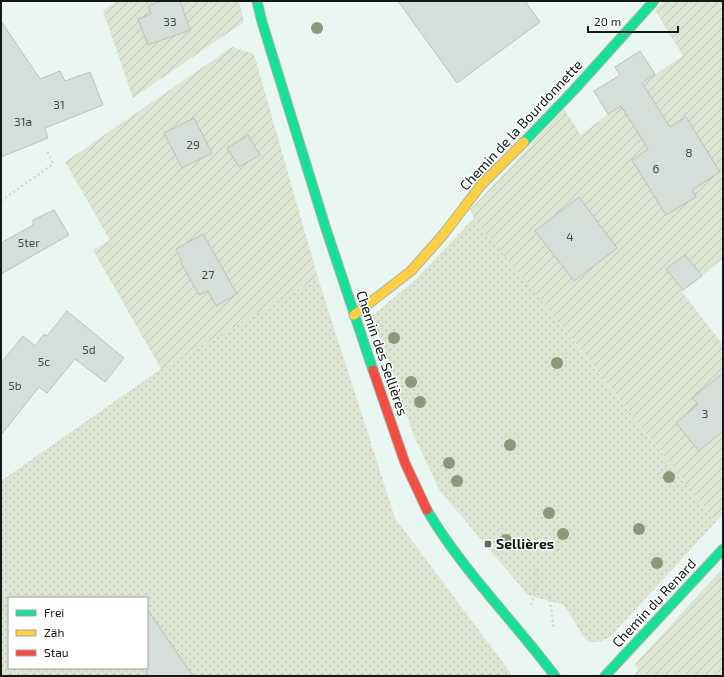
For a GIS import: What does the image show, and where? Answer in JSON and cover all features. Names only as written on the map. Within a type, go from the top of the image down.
[{"type":"street","name":"Chemin des Sellières","points":[[257,1],[262,22],[316,199],[400,450],[417,491],[436,524],[466,568],[556,676]]},
{"type":"street","name":"Chemin de la Bourdonnette","points":[[354,314],[411,271],[443,235],[481,185],[574,90],[654,1]]},
{"type":"street","name":"Chemin du Renard","points":[[605,676],[723,549]]},
{"type":"path","points":[[1,201],[53,164],[47,151]]},
{"type":"path","points":[[1,590],[3,605],[8,622]]},
{"type":"green space","points":[[117,1],[239,1],[244,22],[133,98],[103,11]]},
{"type":"green space","points":[[664,1],[723,1],[723,261],[721,260],[682,292],[723,345],[723,514],[716,522],[573,340],[474,218],[470,210],[564,109],[581,135],[608,114],[634,98],[630,91],[683,56],[655,10]]},
{"type":"green space","points":[[232,47],[254,54],[318,278],[161,369],[93,250],[110,240],[65,162]]},
{"type":"green space","points":[[474,218],[485,229],[716,522],[610,637],[600,642],[588,642],[564,605],[528,595],[440,491],[414,436],[372,316],[415,280]]},
{"type":"green space","points":[[318,278],[395,518],[513,676],[1,676],[1,481],[161,369]]},
{"type":"green space","points":[[723,568],[723,676],[634,676],[638,670],[635,664]]},
{"type":"building","points":[[162,1],[180,1],[190,30],[148,45],[138,19],[151,14],[148,6]]},
{"type":"building","points":[[398,1],[525,1],[540,22],[457,83]]},
{"type":"building","points":[[1,21],[40,79],[60,71],[65,81],[90,72],[103,105],[45,128],[48,138],[1,157]]},
{"type":"building","points":[[640,51],[655,74],[642,83],[670,127],[686,117],[720,172],[692,190],[696,197],[666,215],[632,160],[648,149],[621,106],[608,114],[594,91],[620,75],[615,67]]},
{"type":"building","points":[[194,118],[212,153],[182,168],[164,133]]},
{"type":"building","points":[[248,135],[260,155],[239,167],[227,148]]},
{"type":"building","points":[[579,197],[617,248],[574,281],[535,231]]},
{"type":"building","points":[[54,210],[69,235],[1,274],[1,243],[33,225],[33,220]]},
{"type":"building","points":[[203,234],[237,294],[216,306],[208,291],[199,295],[181,263],[182,262],[176,249]]},
{"type":"building","points":[[685,255],[702,276],[683,290],[666,269]]},
{"type":"building","points":[[67,311],[124,358],[105,382],[75,359],[47,393],[39,387],[1,435],[1,363],[23,336],[35,346],[44,334],[47,336]]},
{"type":"building","points":[[723,373],[723,433],[722,432],[699,451],[676,423],[698,404],[692,398]]},
{"type":"building","points":[[148,610],[193,676],[147,676],[148,669]]},
{"type":"traffic: fast","points":[[257,1],[262,22],[326,229],[373,370]]},
{"type":"traffic: fast","points":[[524,142],[574,90],[654,1]]},
{"type":"traffic: fast","points":[[427,510],[441,532],[472,574],[555,676]]},
{"type":"traffic: fast","points":[[605,676],[723,549]]},
{"type":"traffic: slow","points":[[354,315],[411,271],[443,235],[481,185],[524,142]]},
{"type":"traffic: jam","points":[[373,370],[405,463],[427,510]]},
{"type":"place","name":"Sellières","points":[[488,544]]}]
